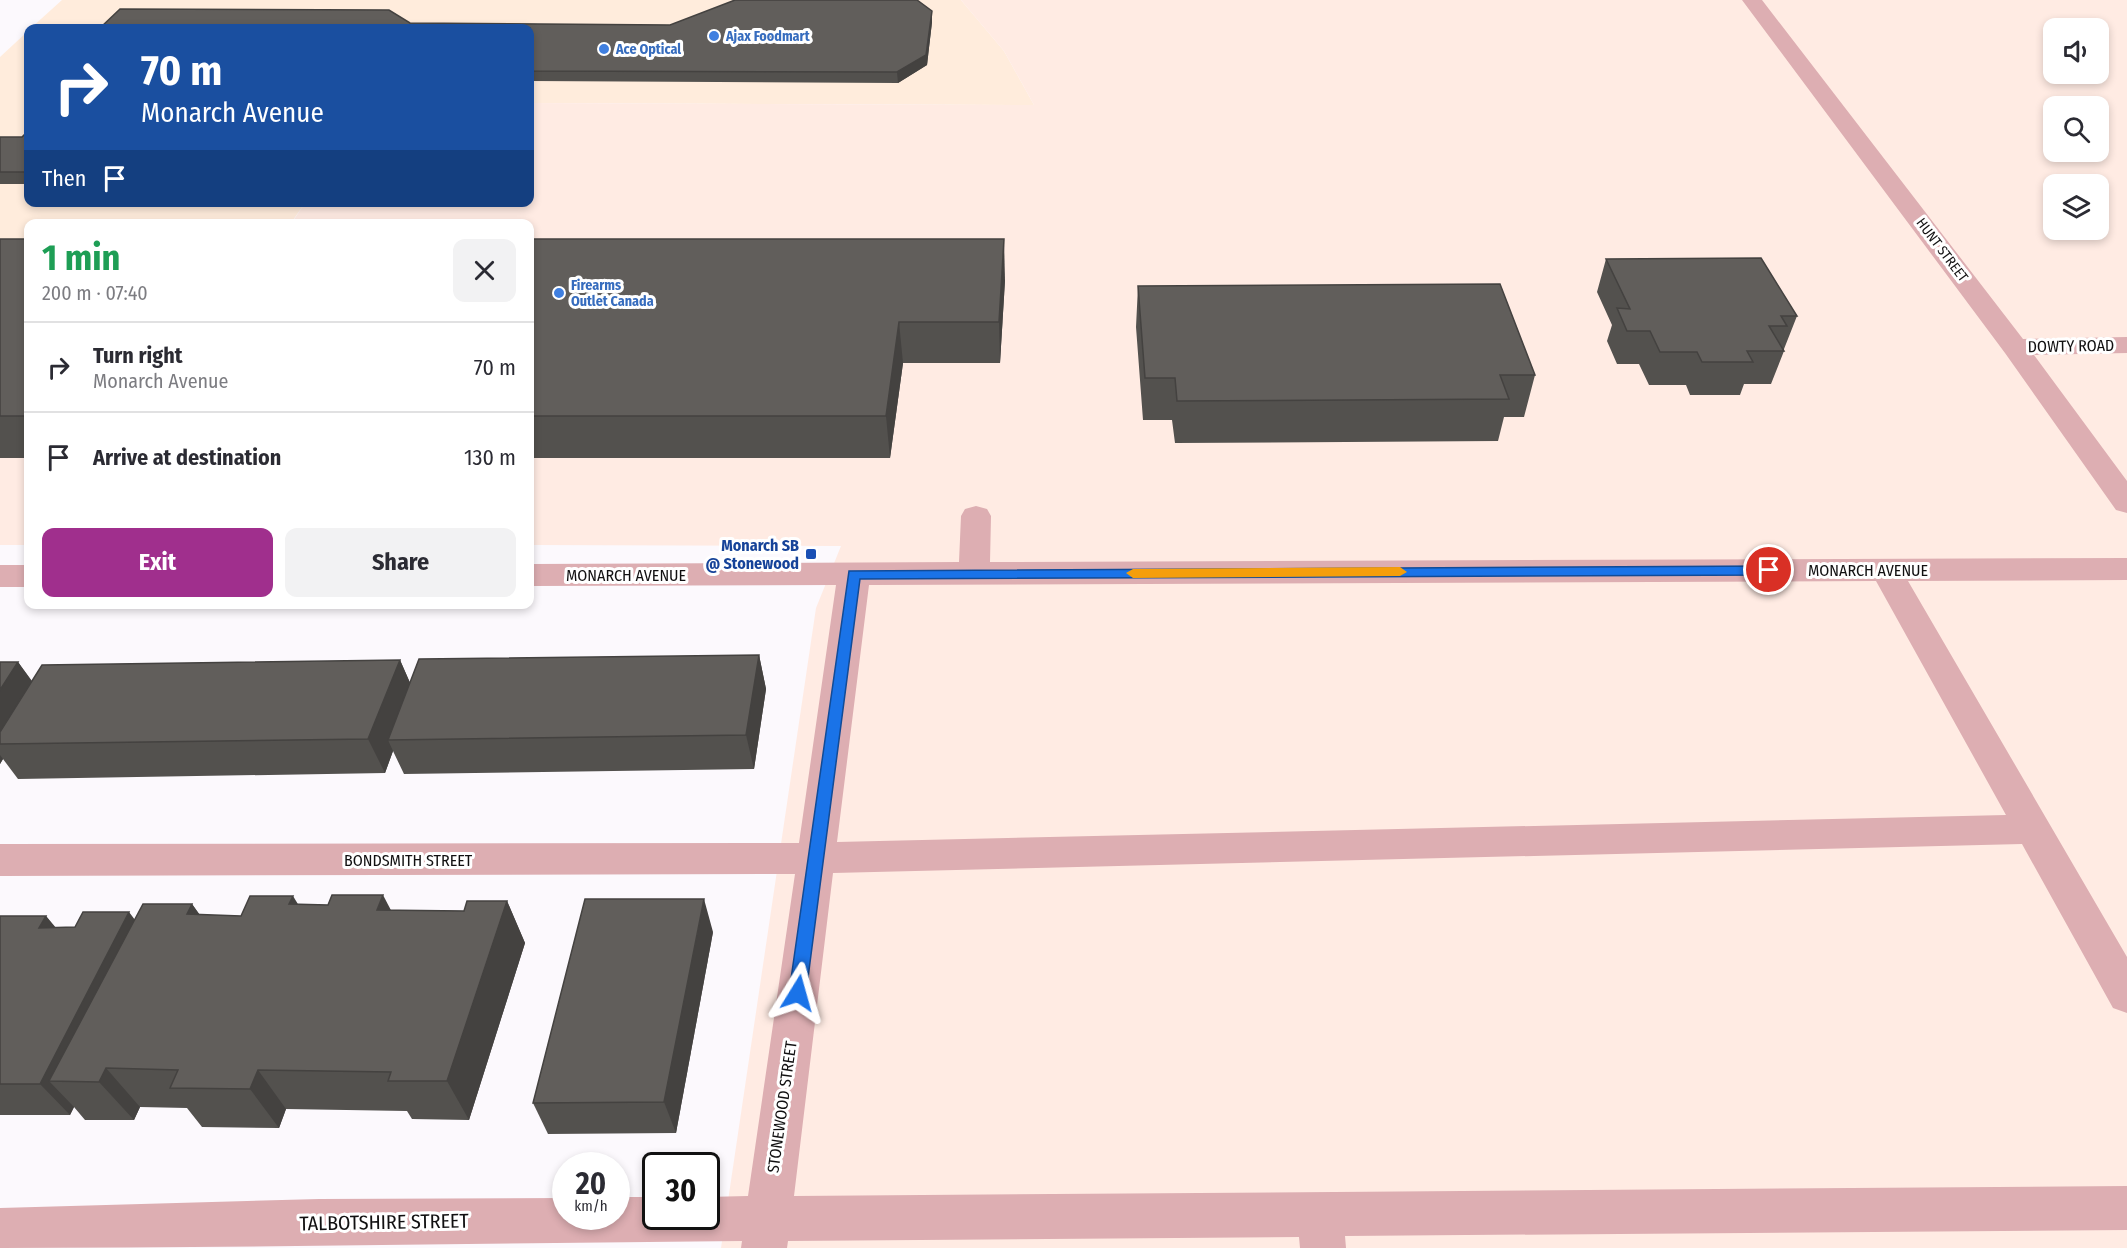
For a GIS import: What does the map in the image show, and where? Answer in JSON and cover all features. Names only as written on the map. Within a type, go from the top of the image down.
[{"type":"street","name":"HUNT STREET","points":[[1752,0],[2015,347],[2127,503]]},
{"type":"street","name":"DOWTY ROAD","points":[[2015,347],[2127,345]]},
{"type":"street","points":[[974,574],[976,516]]},
{"type":"street","name":"MONARCH AVENUE","points":[[534,575],[2127,568]]},
{"type":"street","points":[[1886,570],[2127,995]]},
{"type":"street","name":"STONEWOOD STREET","points":[[766,1233],[854,574]]},
{"type":"street","points":[[0,576],[24,576]]},
{"type":"street","name":"BONDSMITH STREET","points":[[0,860],[816,858],[2033,830]]},
{"type":"street","name":"TALBOTSHIRE STREET","points":[[0,1231],[314,1235],[1321,1231],[2127,1208]]},
{"type":"shaded area","points":[[62,0],[961,0],[1004,51],[1034,105],[534,103],[534,24],[35,24]]},
{"type":"shaded area","points":[[961,0],[2127,0],[2127,1248],[721,1248],[816,608],[841,546],[534,545],[534,219],[294,219],[302,207],[534,207],[534,103],[1034,105],[1004,51]]},
{"type":"shaded area","points":[[24,35],[24,207],[302,207],[294,219],[24,219],[24,256],[0,256],[0,57]]},
{"type":"shaded area","points":[[0,256],[24,256],[24,545],[0,545]]},
{"type":"building","points":[[735,0],[917,0],[932,11],[926,55],[897,72],[534,71],[534,24],[104,24],[120,9],[389,10],[410,23],[670,25]]},
{"type":"building","points":[[24,135],[24,172],[0,172],[0,137],[22,137]]},
{"type":"building","points":[[0,239],[24,239],[24,416],[0,416]]},
{"type":"building","points":[[534,239],[1004,239],[999,322],[899,322],[886,416],[534,416]]},
{"type":"building","points":[[1761,258],[1797,316],[1781,316],[1787,326],[1769,326],[1784,351],[1747,351],[1753,362],[1702,362],[1697,352],[1660,352],[1650,331],[1627,331],[1617,308],[1630,309],[1606,259]]},
{"type":"building","points":[[1500,284],[1535,375],[1500,375],[1509,399],[1177,401],[1175,378],[1145,378],[1138,286]]},
{"type":"building","points":[[759,655],[746,735],[388,740],[419,659]]},
{"type":"building","points":[[400,660],[368,739],[0,744],[0,732],[42,665]]},
{"type":"building","points":[[0,662],[18,662],[0,690]]},
{"type":"building","points":[[332,895],[383,895],[377,910],[464,911],[467,901],[507,901],[447,1081],[388,1081],[391,1072],[258,1070],[250,1089],[170,1088],[178,1070],[106,1068],[99,1082],[49,1081],[143,904],[192,904],[187,914],[241,916],[250,896],[293,896],[289,904],[328,905]]},
{"type":"building","points":[[585,899],[704,899],[664,1102],[533,1103]]},
{"type":"building","points":[[83,912],[129,912],[40,1084],[0,1084],[0,916],[46,916],[39,928],[75,927]]},
{"type":"slow traffic","points":[[1133,573],[1400,572]]},
{"type":"place","name":"Ajax Foodmart","points":[[714,36]]},
{"type":"place","name":"Ace Optical","points":[[604,49]]},
{"type":"place","name":"Firearms Outlet Canada","points":[[559,293]]},
{"type":"place","name":"Monarch SB @ Stonewood","points":[[811,554]]},
{"type":"route","points":[[798,993],[854,574],[1769,570]]}]
